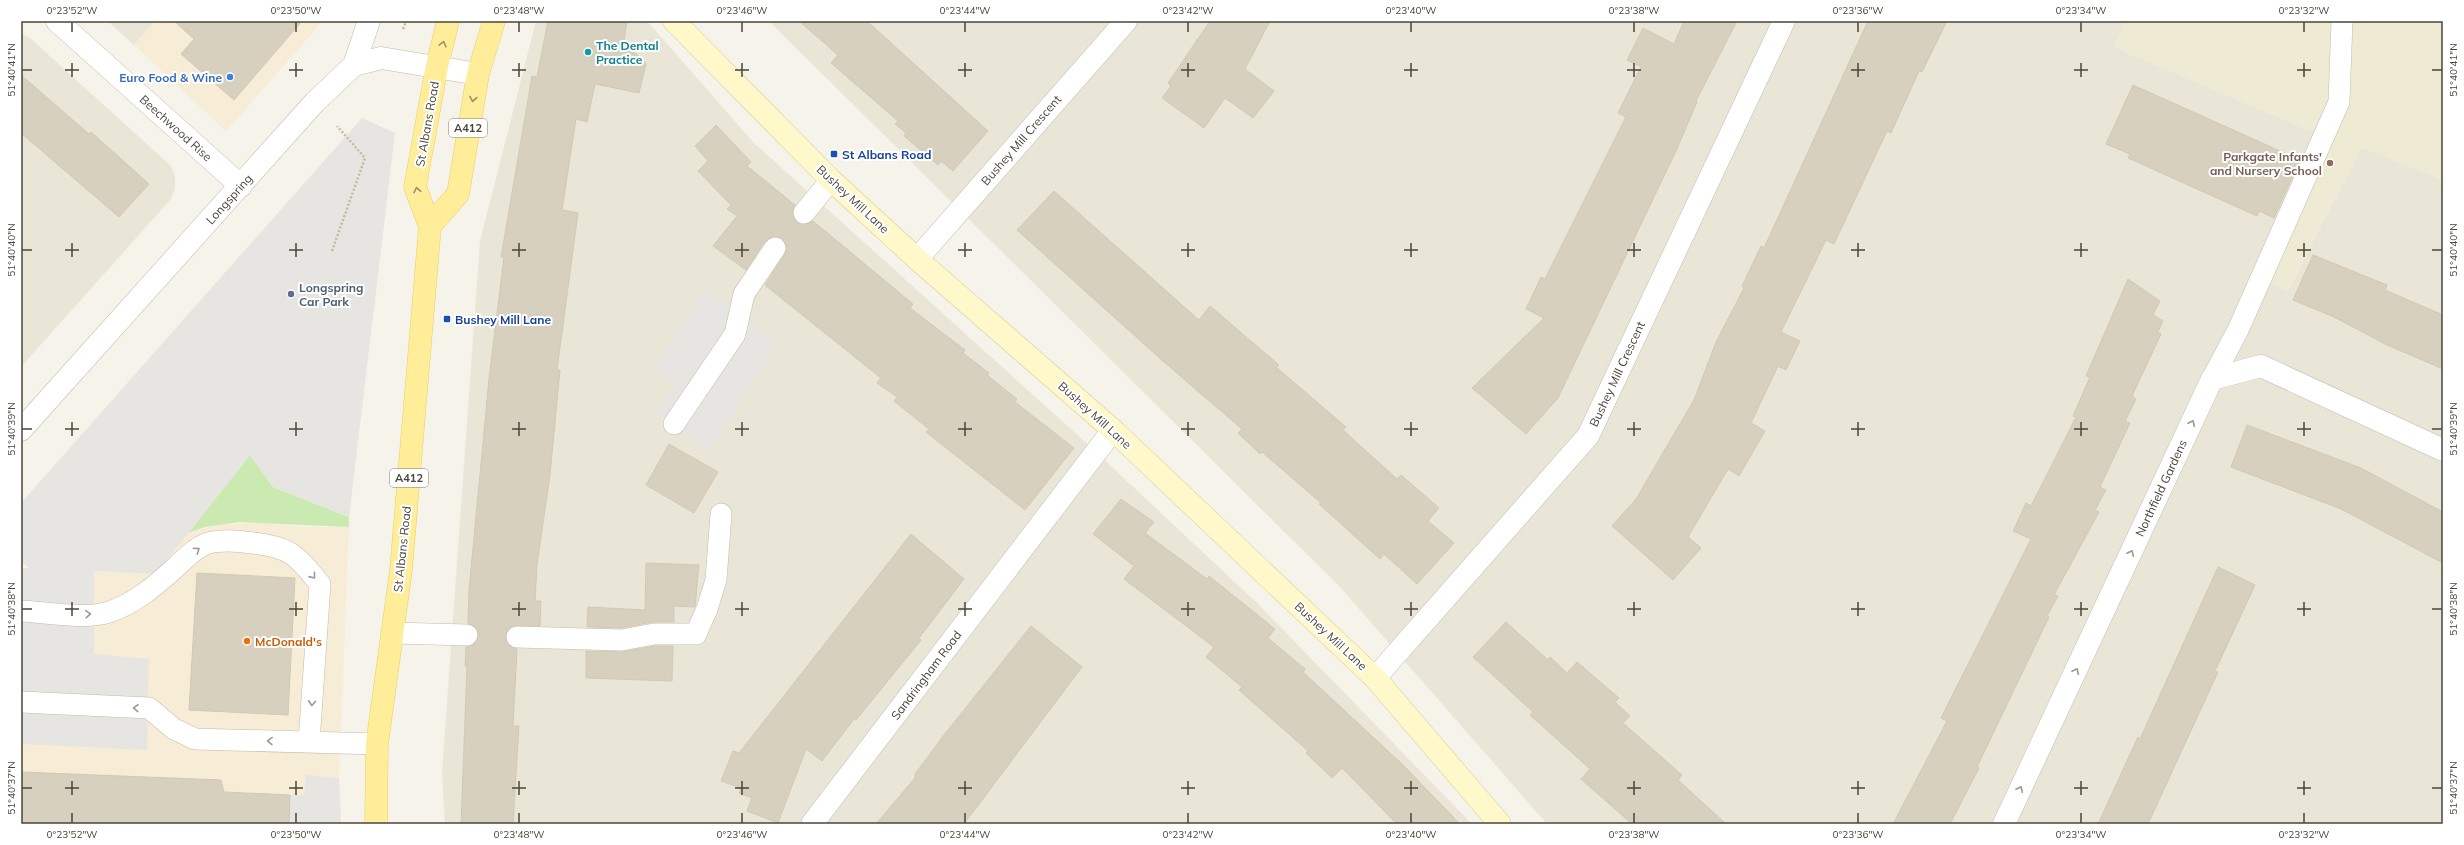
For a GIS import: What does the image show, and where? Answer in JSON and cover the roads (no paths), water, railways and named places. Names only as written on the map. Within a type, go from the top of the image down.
[{"type":"main road","name":"St Albans Road","points":[[376,824],[377,744],[401,570],[430,226],[415,188],[448,21]]},
{"type":"main road","name":"A412","points":[[430,226],[458,194],[478,74],[494,21]]},
{"type":"street","name":"Beechwood Rise","points":[[57,21],[241,186]]},
{"type":"street","points":[[354,65],[369,21]]},
{"type":"street","name":"Bushey Mill Lane","points":[[674,21],[831,180],[917,259],[1113,430],[1375,678],[1500,824]]},
{"type":"street","name":"Bushey Mill Crescent","points":[[917,259],[1126,21]]},
{"type":"street","name":"Bushey Mill Crescent","points":[[1375,678],[1588,436],[1784,21]]},
{"type":"street","name":"Longspring","points":[[21,430],[241,186],[314,102],[354,65],[381,58],[438,66],[478,74]]},
{"type":"street","points":[[2212,379],[2261,366],[2443,450]]},
{"type":"street","name":"Northfield Gardens","points":[[2004,824],[2212,379]]},
{"type":"street","name":"Sandringham Road","points":[[812,824],[1113,430]]},
{"type":"lane","points":[[2212,379],[2238,330],[2339,102],[2342,21]]},
{"type":"lane","points":[[804,213],[831,180]]},
{"type":"lane","points":[[674,424],[735,334],[744,294],[775,248]]},
{"type":"lane","points":[[517,636],[622,640],[654,634],[696,634],[707,609],[716,580],[721,514]]},
{"type":"lane","points":[[21,611],[80,614],[108,613],[131,602],[153,587],[187,557],[207,544],[235,540],[266,544],[292,552],[320,584],[309,742]]},
{"type":"lane","points":[[392,633],[467,635]]},
{"type":"lane","points":[[21,702],[149,708],[174,729],[195,739],[377,744]]},
{"type":"place","name":"The Dental Practice","points":[[588,52]]},
{"type":"place","name":"Euro Food & Wine","points":[[230,77]]},
{"type":"place","name":"St Albans Road","points":[[834,154]]},
{"type":"place","name":"Parkgate Infants' and Nursery School","points":[[2330,163]]},
{"type":"place","name":"Longspring Car Park","points":[[291,294]]},
{"type":"place","name":"Bushey Mill Lane","points":[[447,319]]},
{"type":"place","name":"McDonald's","points":[[247,641]]}]
